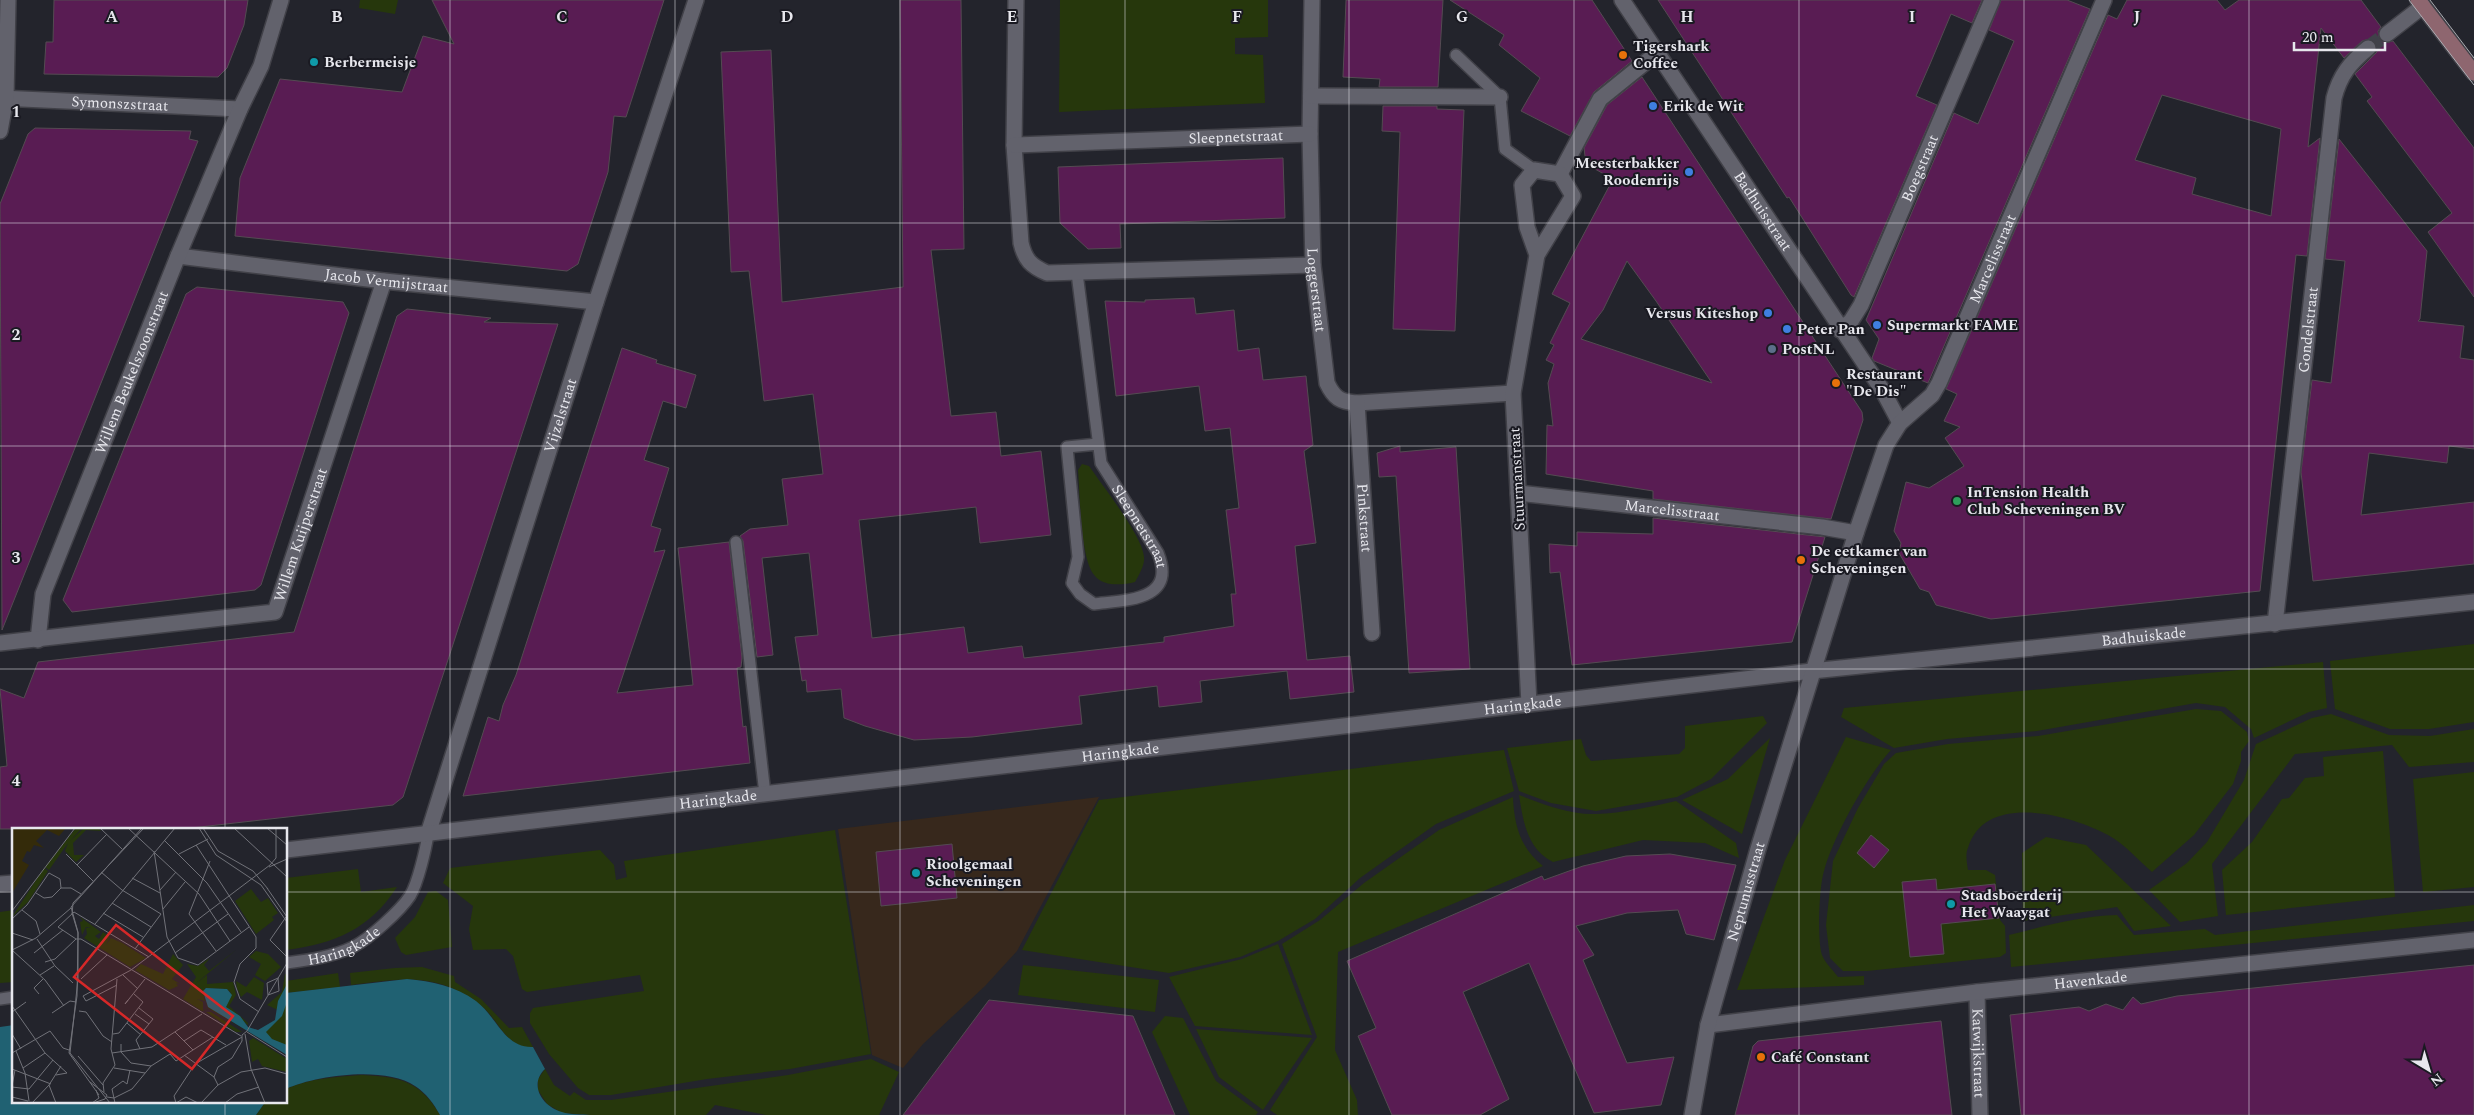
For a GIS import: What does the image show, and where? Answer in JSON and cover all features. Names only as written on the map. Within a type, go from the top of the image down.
[{"type":"main road","points":[[2421,3],[2474,73]]},
{"type":"street","points":[[0,131],[8,0]]},
{"type":"street","name":"Willem Beukelszoonstraat","points":[[38,640],[43,594],[178,256],[260,66],[281,0]]},
{"type":"street","name":"Vijzelstraat","points":[[428,834],[596,302],[696,0]]},
{"type":"street","points":[[1016,0],[1014,145],[1021,243],[1024,258],[1034,267],[1047,273],[1077,273],[1313,265]]},
{"type":"street","name":"Loggerstraat","points":[[1312,0],[1310,134],[1313,265],[1327,383],[1332,394],[1342,402],[1357,403],[1513,393]]},
{"type":"street","name":"Badhuisstraat","points":[[1622,0],[1840,330],[1883,391],[1900,423]]},
{"type":"street","name":"Boegstraat","points":[[1840,330],[1851,320],[1861,306],[1992,0]]},
{"type":"street","name":"Marcelisstraat","points":[[1812,671],[1886,445],[1900,423],[1932,396],[1939,383],[2104,0]]},
{"type":"street","points":[[2387,34],[2421,3]]},
{"type":"street","name":"Gondelstraat","points":[[2274,624],[2334,98],[2338,84],[2351,62],[2368,48]]},
{"type":"street","points":[[1538,255],[1527,227],[1522,185],[1534,170],[1560,174],[1600,99],[1657,53]]},
{"type":"street","points":[[1311,96],[1500,97]]},
{"type":"street","name":"Symonszstraat","points":[[3,98],[240,109]]},
{"type":"street","name":"Sleepnetstraat","points":[[1014,145],[1310,134]]},
{"type":"street","name":"Stuurmanstraat","points":[[1529,704],[1513,393],[1538,255],[1573,196],[1560,174]]},
{"type":"street","name":"Jacob Vermijstraat","points":[[178,256],[384,281],[596,302]]},
{"type":"street","name":"Willem Kuijperstraat","points":[[0,643],[275,612],[384,281]]},
{"type":"street","name":"Pinkstraat","points":[[1357,403],[1372,633]]},
{"type":"street","name":"Marcelisstraat","points":[[1518,493],[1822,527],[1856,533]]},
{"type":"street","name":"Badhuiskade","points":[[1812,671],[2474,602]]},
{"type":"street","name":"Haringkade","points":[[288,850],[1812,671]]},
{"type":"street","name":"Neptunusstraat","points":[[1692,1115],[1708,1025],[1758,849],[1812,671]]},
{"type":"street","name":"Havenkade","points":[[1708,1025],[1977,992],[2474,940]]},
{"type":"street","name":"Katwijkstraat","points":[[1977,992],[1980,1115]]},
{"type":"lane","points":[[1456,55],[1500,97],[1505,149],[1534,170]]},
{"type":"lane","name":"Sleepnetstraat","points":[[1077,273],[1101,463],[1158,553],[1163,566],[1160,580],[1153,591],[1141,598],[1094,604],[1080,594],[1072,583],[1078,557],[1067,447],[1098,444]]},
{"type":"lane","points":[[736,542],[765,794]]},
{"type":"lane","name":"Haringkade","points":[[288,963],[331,956],[355,946],[386,920],[410,895],[426,851],[428,834]]},
{"type":"shaded area","points":[[1099,797],[1017,951],[985,986],[923,1044],[903,1068],[872,1055],[838,829]]},
{"type":"green space","points":[[360,0],[398,0],[395,14],[359,8]]},
{"type":"green space","points":[[1060,0],[1268,0],[1268,37],[1235,38],[1235,54],[1263,55],[1265,103],[1059,112]]},
{"type":"green space","points":[[1082,464],[1089,466],[1112,498],[1130,524],[1142,548],[1144,563],[1135,582],[1108,584],[1099,580],[1090,568],[1086,556],[1080,509],[1078,470]]},
{"type":"green space","points":[[2474,644],[2474,722],[2429,729],[2390,729],[2335,709],[2330,661]]},
{"type":"green space","points":[[2323,662],[2327,708],[2309,712],[2254,738],[2251,729],[2225,707],[2196,703],[2037,731],[1947,739],[1894,748],[1841,717],[1844,708]]},
{"type":"green space","points":[[2196,709],[2221,711],[2247,732],[2249,741],[2241,752],[2241,761],[2233,784],[2194,835],[2152,872],[2120,843],[2092,827],[2052,815],[2010,814],[1992,819],[1977,830],[1966,856],[1968,870],[1986,870],[1995,875],[2000,920],[2005,926],[2006,953],[2000,957],[1867,971],[1843,971],[1830,958],[1826,925],[1833,861],[1858,808],[1884,764],[1896,753],[1948,744],[2038,736]]},
{"type":"green space","points":[[2331,714],[2389,735],[2430,736],[2474,729],[2474,762],[2409,767],[2392,745],[2295,754],[2212,864],[2218,916],[2180,922],[2149,890],[2187,863],[2207,842],[2244,780],[2256,744],[2312,718]]},
{"type":"green space","points":[[1763,716],[1767,723],[1711,779],[1677,797],[1596,811],[1551,803],[1519,791],[1507,748],[1581,739],[1586,755],[1591,761],[1679,754],[1685,748],[1685,726]]},
{"type":"green space","points":[[1846,737],[1891,750],[1872,775],[1852,808],[1828,857],[1822,879],[1819,926],[1822,955],[1838,977],[1864,976],[1864,985],[1737,990],[1785,860]]},
{"type":"green space","points":[[1770,738],[1742,834],[1682,800],[1728,779]]},
{"type":"green space","points":[[1504,750],[1514,791],[1436,824],[1360,878],[1315,919],[1278,941],[1240,957],[1169,973],[1022,950],[1099,800]]},
{"type":"green space","points":[[2383,751],[2395,897],[2226,915],[2222,870],[2252,842],[2282,799],[2289,798],[2305,778],[2324,776],[2323,757]]},
{"type":"green space","points":[[2474,772],[2474,887],[2423,892],[2413,779]]},
{"type":"green space","points":[[1519,795],[1556,808],[1586,814],[1626,811],[1676,801],[1736,843],[1739,858],[1705,843],[1643,840],[1553,862],[1537,850],[1532,842],[1522,815]]},
{"type":"green space","points":[[1513,797],[1515,817],[1520,835],[1529,851],[1543,866],[1338,952],[1335,1050],[1357,1100],[1358,1115],[1277,1115],[1270,1110],[1317,1037],[1282,944],[1320,920],[1364,883],[1439,830]]},
{"type":"green space","points":[[835,830],[871,1054],[790,1069],[707,1079],[611,1095],[589,1095],[578,1088],[549,1054],[530,1023],[530,1013],[533,1008],[644,991],[640,975],[527,992],[522,989],[513,956],[506,949],[473,950],[469,929],[473,906],[443,883],[450,868],[600,850],[614,865],[616,880],[627,877],[624,861]]},
{"type":"green space","points":[[2046,837],[2086,845],[2171,926],[2134,931],[2117,907],[2023,921],[2022,853]]},
{"type":"green space","points":[[358,869],[361,892],[397,887],[375,914],[363,924],[335,939],[320,944],[288,950],[288,878]]},
{"type":"green space","points":[[436,891],[448,900],[452,947],[406,955],[401,952],[395,938],[415,917],[428,892]]},
{"type":"green space","points":[[2474,905],[2474,921],[2011,967],[2009,935],[2090,917],[2117,915],[2134,935],[2205,929],[2215,935]]},
{"type":"green space","points":[[12,910],[12,982],[0,983],[0,912]]},
{"type":"green space","points":[[1278,944],[1312,1035],[1195,1026],[1169,977],[1242,959]]},
{"type":"green space","points":[[1023,965],[1159,980],[1155,1012],[1018,995]]},
{"type":"green space","points":[[422,967],[454,976],[455,982],[481,999],[509,1028],[522,1027],[533,1047],[524,1047],[511,1040],[481,1005],[449,987],[437,983],[413,980],[388,980],[351,985],[350,973]]},
{"type":"green space","points":[[338,973],[340,987],[288,993],[288,981]]},
{"type":"green space","points":[[1165,1016],[1183,1018],[1216,1081],[1258,1112],[1256,1115],[1190,1115],[1152,1032]]},
{"type":"green space","points":[[1196,1029],[1312,1038],[1263,1110],[1219,1077]]},
{"type":"green space","points":[[871,1059],[899,1072],[879,1115],[766,1115],[715,1105],[706,1115],[590,1115],[562,1113],[547,1104],[538,1090],[538,1079],[545,1069],[554,1085],[570,1096],[574,1092],[586,1100],[611,1100],[788,1075]]},
{"type":"green space","points":[[362,1075],[387,1077],[408,1083],[425,1095],[440,1115],[256,1115],[265,1102],[288,1102],[288,1088],[304,1082]]},
{"type":"water","points":[[407,979],[443,985],[476,1001],[515,1043],[533,1047],[545,1069],[540,1075],[538,1088],[540,1095],[549,1105],[562,1112],[590,1115],[440,1115],[423,1092],[415,1086],[387,1076],[369,1074],[315,1080],[288,1088],[288,993]]},
{"type":"water","points":[[12,1025],[12,1102],[265,1102],[256,1115],[0,1115],[0,1027]]},
{"type":"building","points":[[54,0],[248,0],[244,25],[227,68],[218,77],[44,74],[46,42],[53,42]]},
{"type":"building","points":[[432,0],[664,0],[626,117],[614,116],[608,172],[578,264],[567,271],[235,236],[240,178],[280,79],[402,92],[423,36],[454,44]]},
{"type":"building","points":[[900,0],[961,0],[964,249],[931,250],[951,416],[996,412],[1001,456],[1041,451],[1051,535],[980,543],[976,507],[859,520],[872,638],[964,627],[968,653],[1022,646],[1024,658],[1164,642],[1164,637],[1234,626],[1231,594],[1236,594],[1226,510],[1239,508],[1230,428],[1205,431],[1199,386],[1116,396],[1105,301],[1145,302],[1145,300],[1194,298],[1196,314],[1234,310],[1238,351],[1259,348],[1263,380],[1306,376],[1313,445],[1304,451],[1316,543],[1295,546],[1307,660],[1350,656],[1354,692],[1290,699],[1287,671],[1200,681],[1202,702],[1159,707],[1157,686],[1079,696],[1082,724],[972,737],[914,740],[844,718],[841,689],[807,692],[806,680],[802,681],[795,637],[818,635],[809,553],[762,558],[773,655],[757,657],[743,541],[740,536],[750,529],[788,525],[782,479],[823,474],[813,394],[764,401],[749,271],[731,272],[721,52],[771,50],[782,302],[903,287]]},
{"type":"building","points":[[1346,0],[1443,0],[1438,87],[1379,87],[1380,79],[1343,77]]},
{"type":"building","points":[[1450,0],[1592,0],[1632,61],[1594,92],[1570,136],[1521,111],[1540,78],[1499,45],[1504,35]]},
{"type":"building","points":[[1658,0],[1982,0],[1972,23],[1951,14],[1916,96],[1937,105],[1854,297],[1851,295],[1789,197],[1787,198]]},
{"type":"building","points":[[2001,0],[2067,0],[2090,9],[1928,383],[1908,375],[1903,376],[1901,372],[1874,361],[1872,358],[1879,339],[1866,320],[1954,113],[1978,124],[2014,41],[1989,30]]},
{"type":"building","points":[[2127,0],[2217,0],[2225,10],[2239,0],[2361,0],[2381,27],[2378,31],[2379,39],[2384,43],[2393,41],[2474,148],[2474,297],[2428,232],[2452,213],[2367,101],[2372,97],[2355,74],[2377,52],[2375,42],[2371,39],[2362,41],[2344,58],[2321,28],[2308,147],[2320,138],[2307,256],[2296,255],[2260,591],[1991,619],[1936,605],[1929,592],[1920,589],[1899,553],[1901,543],[1894,531],[1906,482],[1929,488],[1964,466],[1945,438],[1960,427],[1944,421],[1957,394],[1946,389],[2108,15],[2117,19]],"holes":[[[2162,95],[2281,129],[2271,216],[2192,194],[2196,178],[2135,160]]]},
{"type":"building","points":[[1642,77],[1862,412],[1863,420],[1831,519],[1653,499],[1653,491],[1546,474],[1547,425],[1553,426],[1548,383],[1554,364],[1546,360],[1554,345],[1550,343],[1570,303],[1552,294],[1613,179],[1586,164],[1584,148],[1607,105]],"holes":[[[1627,261],[1712,383],[1581,339],[1603,310]]]},
{"type":"building","points":[[1383,106],[1437,106],[1437,109],[1464,110],[1455,331],[1393,329],[1400,132],[1382,131]]},
{"type":"building","points":[[35,128],[191,131],[189,139],[198,141],[2,630],[0,204],[28,134]]},
{"type":"building","points":[[2339,139],[2427,251],[2420,319],[2418,321],[2464,326],[2460,358],[2474,360],[2474,449],[2449,446],[2447,463],[2369,453],[2361,515],[2474,502],[2474,564],[2313,581],[2301,472],[2312,380],[2331,383],[2345,261],[2325,259]]},
{"type":"building","points":[[1283,158],[1285,218],[1120,224],[1121,248],[1088,249],[1060,223],[1058,167]]},
{"type":"building","points":[[197,287],[343,302],[349,313],[261,585],[255,590],[72,612],[63,600],[186,294]]},
{"type":"building","points":[[407,309],[491,318],[484,322],[558,324],[403,797],[393,805],[191,828],[0,829],[0,767],[7,766],[0,689],[24,698],[38,662],[294,632],[397,316]]},
{"type":"building","points":[[622,348],[657,360],[656,363],[696,375],[686,408],[663,401],[644,460],[669,468],[651,526],[661,529],[654,552],[665,550],[617,693],[693,685],[678,548],[729,542],[742,658],[741,667],[737,668],[743,727],[746,726],[750,763],[463,796],[488,717],[499,721],[503,705],[516,675]]},
{"type":"building","points":[[1400,446],[1400,452],[1456,447],[1470,669],[1409,673],[1396,476],[1379,477],[1377,453]]},
{"type":"building","points":[[1653,518],[1825,537],[1792,642],[1572,665],[1560,572],[1550,573],[1549,544],[1577,546],[1577,532],[1653,534]]},
{"type":"building","points":[[1871,835],[1889,850],[1874,868],[1857,853]]},
{"type":"building","name":"Rioolgemaal Scheveningen","points":[[952,844],[957,898],[881,906],[876,852]]},
{"type":"building","points":[[1670,854],[1736,865],[1714,940],[1686,934],[1678,910],[1627,913],[1576,926],[1594,955],[1583,960],[1627,1063],[1674,1057],[1661,1105],[1594,1113],[1529,963],[1463,992],[1509,1099],[1480,1115],[1392,1115],[1358,1036],[1376,1028],[1347,961],[1542,876],[1544,880],[1583,866],[1626,856]]},
{"type":"building","name":"Stadsboerderij Het Waaygat","points":[[1936,879],[1937,890],[1995,884],[1999,918],[1941,924],[1944,954],[1910,957],[1902,882]]},
{"type":"building","points":[[2474,965],[2474,1115],[2021,1115],[2010,1015],[2079,1007],[2089,1011],[2106,1004],[2123,1010],[2133,997],[2141,1004],[2177,996]]},
{"type":"building","points":[[989,1000],[1133,1016],[1175,1115],[903,1115]]},
{"type":"building","points":[[1941,1021],[1952,1115],[1735,1115],[1753,1046],[1758,1041]]},
{"type":"tunnel","points":[[2368,48],[2387,34]]},
{"type":"tram line","points":[[2409,0],[2474,85]]},
{"type":"tram line","points":[[2430,0],[2474,58]]},
{"type":"place","name":"Tigershark Coffee","points":[[1623,55]]},
{"type":"place","name":"Berbermeisje","points":[[314,62]]},
{"type":"place","name":"Erik de Wit","points":[[1653,106]]},
{"type":"place","name":"Meesterbakker Roodenrijs","points":[[1689,172]]},
{"type":"place","name":"Versus Kiteshop","points":[[1768,313]]},
{"type":"place","name":"Supermarkt FAME","points":[[1877,325]]},
{"type":"place","name":"Peter Pan","points":[[1787,329]]},
{"type":"place","name":"PostNL","points":[[1772,349]]},
{"type":"place","name":"Restaurant \"De Dis\"","points":[[1836,383]]},
{"type":"place","name":"InTension Health Club Scheveningen BV","points":[[1957,501]]},
{"type":"place","name":"De eetkamer van Scheveningen","points":[[1801,560]]},
{"type":"place","name":"Rioolgemaal Scheveningen","points":[[916,873]]},
{"type":"place","name":"Stadsboerderij Het Waaygat","points":[[1951,904]]},
{"type":"place","name":"Café Constant","points":[[1761,1057]]}]
